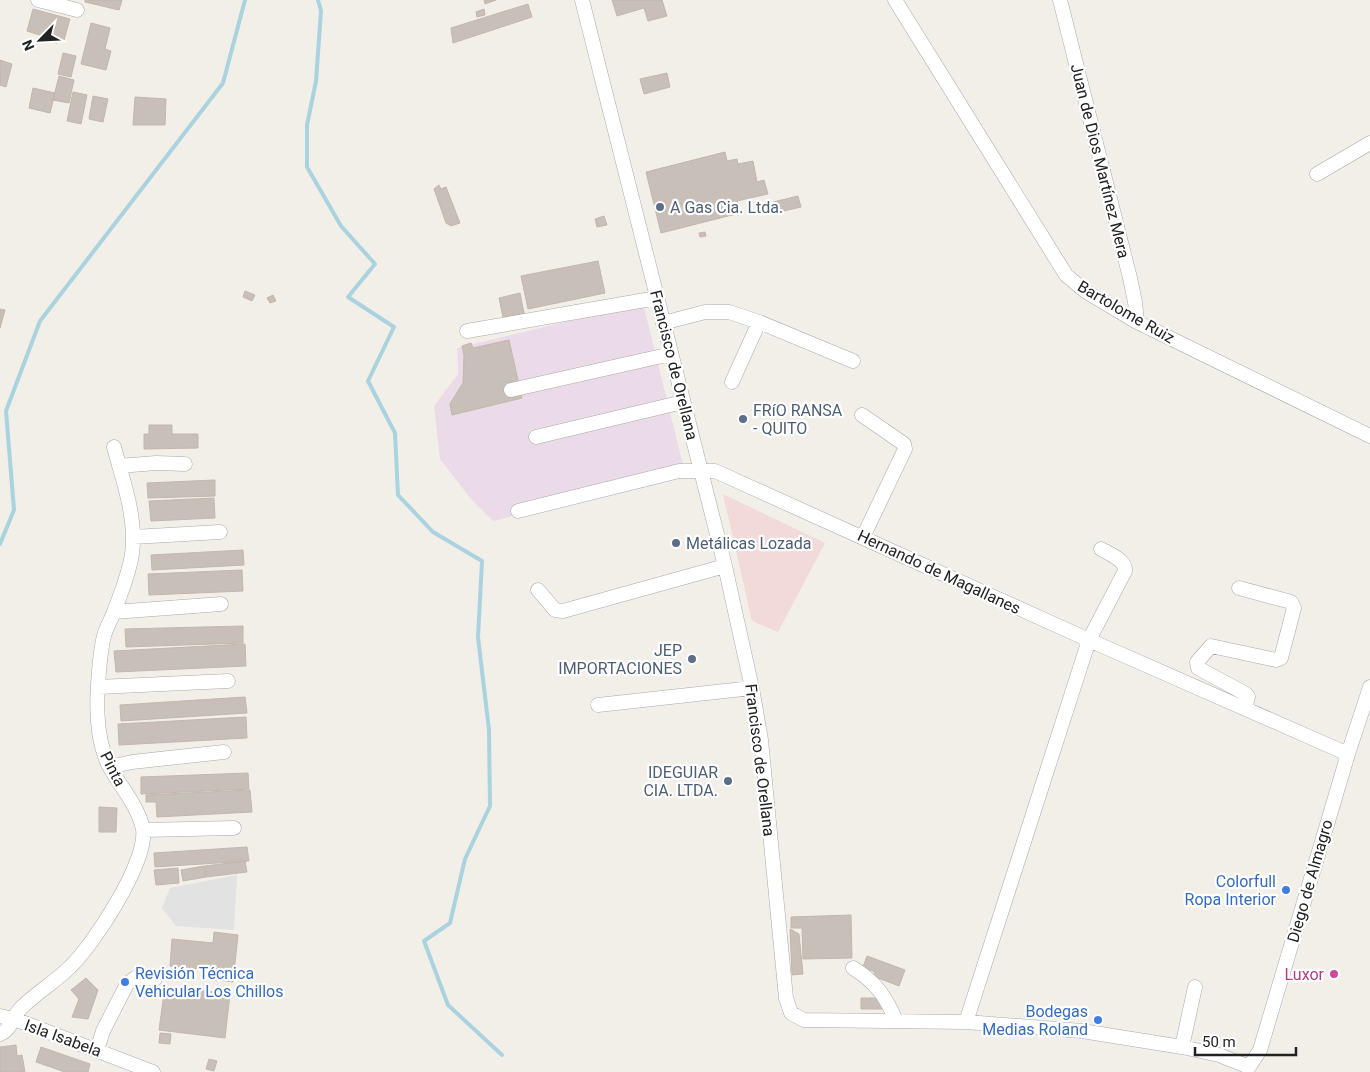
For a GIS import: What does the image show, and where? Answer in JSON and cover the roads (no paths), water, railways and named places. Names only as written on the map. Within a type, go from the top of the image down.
[{"type":"street","points":[[38,0],[77,10]]},
{"type":"street","name":"Francisco de Orellana","points":[[582,0],[725,566],[752,688],[761,740],[786,998],[791,1013],[804,1020],[966,1022],[1082,1031],[1182,1046],[1219,1054],[1251,1070]]},
{"type":"street","name":"Bartolome Ruiz","points":[[895,0],[1066,275],[1085,291],[1137,322],[1370,436]]},
{"type":"street","name":"Juan de Dios Martínez Mera","points":[[1060,0],[1130,278],[1137,322]]},
{"type":"street","points":[[1318,174],[1370,143]]},
{"type":"street","points":[[467,331],[657,298]]},
{"type":"street","points":[[663,323],[705,312],[729,312],[759,322],[853,361]]},
{"type":"street","points":[[732,382],[759,322]]},
{"type":"street","points":[[511,390],[671,354]]},
{"type":"street","points":[[536,437],[683,402]]},
{"type":"street","points":[[862,415],[904,444],[905,448],[864,537]]},
{"type":"street","name":"Pinta","points":[[114,447],[130,510],[133,537],[127,576],[104,635],[98,687],[98,727],[101,748],[137,813],[143,830]]},
{"type":"street","points":[[119,466],[156,463],[184,464]]},
{"type":"street","name":"Hernando de Magallanes","points":[[518,511],[679,471],[715,471],[730,476],[1089,640],[1348,754]]},
{"type":"street","points":[[133,537],[220,532]]},
{"type":"street","points":[[966,1022],[1089,640],[1126,568],[1124,563],[1101,549]]},
{"type":"street","points":[[538,590],[555,610],[563,611],[725,566]]},
{"type":"street","points":[[1239,588],[1291,602],[1294,608],[1281,658],[1276,660],[1211,646],[1196,664],[1198,668],[1246,694],[1248,698],[1245,709]]},
{"type":"street","points":[[114,612],[221,604]]},
{"type":"street","points":[[98,687],[228,681]]},
{"type":"street","name":"Diego de Almagro","points":[[1251,1070],[1260,1050],[1348,754],[1370,687]]},
{"type":"street","points":[[598,705],[752,688]]},
{"type":"street","points":[[110,767],[132,762],[224,752]]},
{"type":"street","points":[[0,1034],[8,1029],[7,1018],[71,967],[105,923],[130,878],[142,846],[143,830],[234,828]]},
{"type":"street","points":[[853,968],[867,976],[882,993],[896,1021]]},
{"type":"street","points":[[97,1050],[103,1032],[126,984],[135,978],[155,979]]},
{"type":"street","points":[[1182,1046],[1195,987]]},
{"type":"street","name":"Isla Isabela","points":[[7,1018],[153,1072]]},
{"type":"waterway","points":[[0,544],[14,510],[6,411],[40,321],[223,83],[245,0]]},
{"type":"waterway","points":[[318,0],[321,11],[316,81],[307,125],[307,167],[341,226],[375,264],[348,297],[394,327],[368,381],[395,433],[398,495],[433,532],[482,561],[478,637],[489,730],[490,806],[465,859],[450,923],[424,941],[448,1005],[502,1055]]},
{"type":"place","name":"A Gas Cia. Ltda.","points":[[660,207]]},
{"type":"place","name":"FRíO RANSA - QUITO","points":[[743,419]]},
{"type":"place","name":"Metálicas Lozada","points":[[676,543]]},
{"type":"place","name":"JEP IMPORTACIONES","points":[[692,659]]},
{"type":"place","name":"IDEGUIAR CIA. LTDA.","points":[[728,781]]},
{"type":"place","name":"Colorfull Ropa Interior","points":[[1286,890]]},
{"type":"place","name":"Luxor","points":[[1334,974]]},
{"type":"place","name":"Revisión Técnica Vehicular Los Chillos","points":[[125,982]]},
{"type":"place","name":"Bodegas Medias Roland","points":[[1098,1020]]}]
